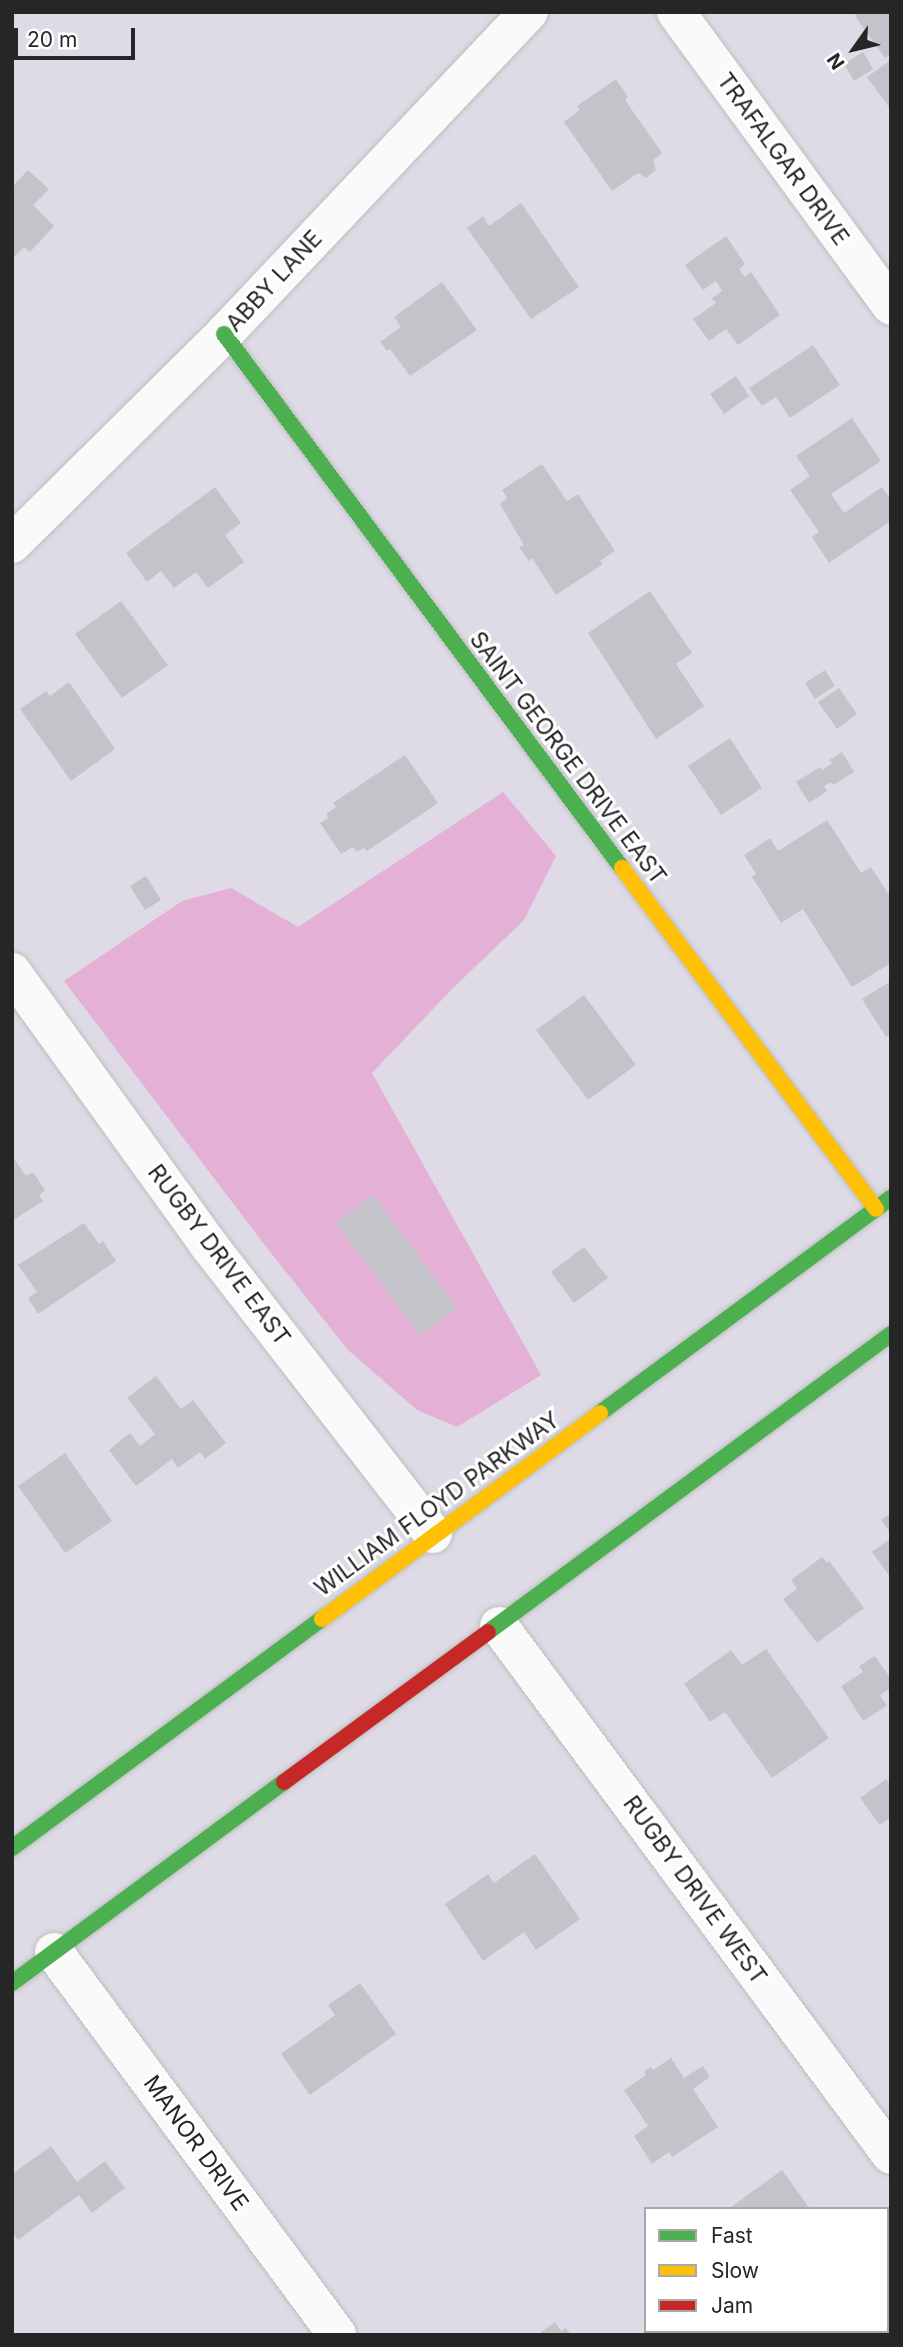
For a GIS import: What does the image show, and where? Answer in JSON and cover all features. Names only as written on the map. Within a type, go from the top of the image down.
[{"type":"main road","name":"SAINT GEORGE DRIVE EAST","points":[[224,334],[876,1209]]},
{"type":"main road","name":"WILLIAM FLOYD PARKWAY","points":[[12,1848],[433,1534],[891,1198]]},
{"type":"main road","points":[[12,1983],[891,1334]]},
{"type":"street","name":"ABBY LANE","points":[[12,544],[224,334],[529,12]]},
{"type":"street","name":"TRAFALGAR DRIVE","points":[[676,12],[891,306]]},
{"type":"street","name":"RUGBY DRIVE EAST","points":[[12,972],[208,1244],[433,1534]]},
{"type":"street","name":"RUGBY DRIVE WEST","points":[[499,1626],[891,2155]]},
{"type":"street","name":"MANOR DRIVE","points":[[54,1952],[337,2335]]},
{"type":"shaded area","points":[[503,792],[556,856],[524,920],[452,989],[372,1073],[541,1375],[457,1427],[417,1410],[348,1350],[64,981],[182,901],[231,888],[298,927]]},
{"type":"building","points":[[860,12],[891,12],[891,54],[885,58],[855,16]]},
{"type":"building","points":[[863,52],[873,69],[854,81],[844,64]]},
{"type":"building","points":[[891,60],[891,110],[867,77]]},
{"type":"building","points":[[616,79],[628,97],[625,100],[662,153],[653,160],[656,170],[646,178],[638,173],[612,191],[564,122],[580,110],[577,106]]},
{"type":"building","points":[[28,170],[49,189],[33,205],[54,226],[30,252],[24,247],[12,259],[12,187]]},
{"type":"building","points":[[521,203],[579,287],[531,319],[467,228],[483,216],[489,226]]},
{"type":"building","points":[[726,236],[745,264],[739,269],[745,277],[751,272],[780,315],[738,345],[726,329],[709,341],[693,319],[716,303],[712,298],[722,291],[716,281],[703,290],[685,265]]},
{"type":"building","points":[[442,282],[477,330],[410,376],[390,349],[387,351],[380,342],[401,327],[394,317]]},
{"type":"building","points":[[813,345],[840,385],[790,418],[776,397],[762,406],[749,388]]},
{"type":"building","points":[[736,376],[749,396],[724,414],[710,394]]},
{"type":"building","points":[[852,418],[881,461],[831,494],[844,513],[882,487],[891,500],[891,521],[829,563],[812,537],[819,532],[790,490],[810,476],[796,456]]},
{"type":"building","points":[[542,464],[567,501],[578,494],[615,551],[600,561],[603,564],[556,595],[532,558],[529,561],[519,547],[524,545],[500,504],[507,498],[502,490]]},
{"type":"building","points":[[215,487],[241,523],[225,535],[244,562],[208,588],[196,572],[174,588],[161,571],[147,582],[126,553]]},
{"type":"building","points":[[650,591],[692,653],[676,664],[704,706],[656,739],[588,633]]},
{"type":"building","points":[[121,601],[168,665],[122,698],[75,634]]},
{"type":"building","points":[[825,670],[835,686],[815,699],[805,683]]},
{"type":"building","points":[[69,682],[115,749],[71,781],[20,709],[46,691],[50,696]]},
{"type":"building","points":[[839,688],[857,714],[837,729],[818,702]]},
{"type":"building","points":[[730,738],[762,788],[721,815],[688,766]]},
{"type":"building","points":[[842,752],[854,772],[833,785],[831,782],[824,786],[827,791],[809,803],[796,782],[820,767],[822,770],[832,763],[829,760]]},
{"type":"building","points":[[405,755],[438,803],[367,851],[364,848],[357,852],[353,847],[341,854],[320,823],[328,818],[326,814],[336,807],[333,803]]},
{"type":"building","points":[[827,820],[861,873],[871,867],[891,898],[891,963],[852,987],[803,909],[781,923],[752,877],[756,874],[744,855],[770,838],[778,851]]},
{"type":"building","points":[[146,876],[161,900],[145,910],[130,886]]},
{"type":"building","points":[[891,981],[891,1034],[886,1037],[862,999]]},
{"type":"building","points":[[584,995],[636,1065],[588,1100],[536,1030]]},
{"type":"building","points":[[12,1156],[26,1176],[33,1172],[45,1190],[39,1195],[43,1201],[12,1221]]},
{"type":"building","points":[[373,1195],[457,1308],[420,1336],[336,1222]]},
{"type":"building","points":[[84,1223],[99,1244],[103,1241],[116,1261],[38,1314],[28,1298],[37,1292],[18,1265]]},
{"type":"building","points":[[584,1247],[608,1278],[574,1303],[551,1272]]},
{"type":"building","points":[[156,1376],[181,1409],[193,1400],[226,1443],[205,1459],[200,1452],[178,1468],[172,1459],[136,1486],[109,1450],[130,1433],[140,1446],[155,1434],[127,1398]]},
{"type":"building","points":[[65,1453],[112,1521],[65,1553],[18,1486]]},
{"type":"building","points":[[891,1513],[891,1534],[881,1520]]},
{"type":"building","points":[[891,1538],[891,1578],[872,1552]]},
{"type":"building","points":[[822,1557],[827,1563],[829,1561],[864,1608],[817,1643],[783,1599],[797,1589],[791,1580]]},
{"type":"building","points":[[766,1649],[829,1738],[772,1778],[725,1712],[710,1722],[684,1684],[731,1650],[742,1665]]},
{"type":"building","points":[[875,1656],[891,1679],[891,1688],[880,1695],[887,1706],[863,1721],[841,1686],[863,1672],[859,1666]]},
{"type":"building","points":[[886,1779],[891,1786],[891,1817],[880,1825],[860,1798]]},
{"type":"building","points":[[535,1854],[580,1919],[536,1950],[524,1932],[483,1961],[445,1904],[488,1874],[494,1883]]},
{"type":"building","points":[[360,1983],[396,2034],[310,2095],[281,2054],[335,2015],[328,2005]]},
{"type":"building","points":[[671,2058],[684,2078],[703,2066],[710,2077],[693,2089],[718,2127],[672,2157],[669,2152],[652,2164],[634,2136],[648,2126],[624,2090],[646,2075],[644,2071],[651,2067],[653,2070]]},
{"type":"building","points":[[51,2146],[77,2182],[105,2161],[125,2188],[92,2213],[79,2195],[18,2240],[12,2232],[12,2174]]},
{"type":"building","points":[[782,2170],[809,2207],[731,2207]]},
{"type":"building","points":[[555,2322],[561,2331],[566,2328],[571,2335],[537,2335]]},
{"type":"traffic: fast","points":[[224,334],[622,868]]},
{"type":"traffic: fast","points":[[600,1413],[891,1198]]},
{"type":"traffic: fast","points":[[488,1632],[891,1334]]},
{"type":"traffic: fast","points":[[12,1848],[322,1619]]},
{"type":"traffic: fast","points":[[12,1983],[284,1782]]},
{"type":"traffic: slow","points":[[622,868],[876,1209]]},
{"type":"traffic: slow","points":[[322,1619],[600,1413]]},
{"type":"traffic: jam","points":[[284,1782],[488,1632]]}]
